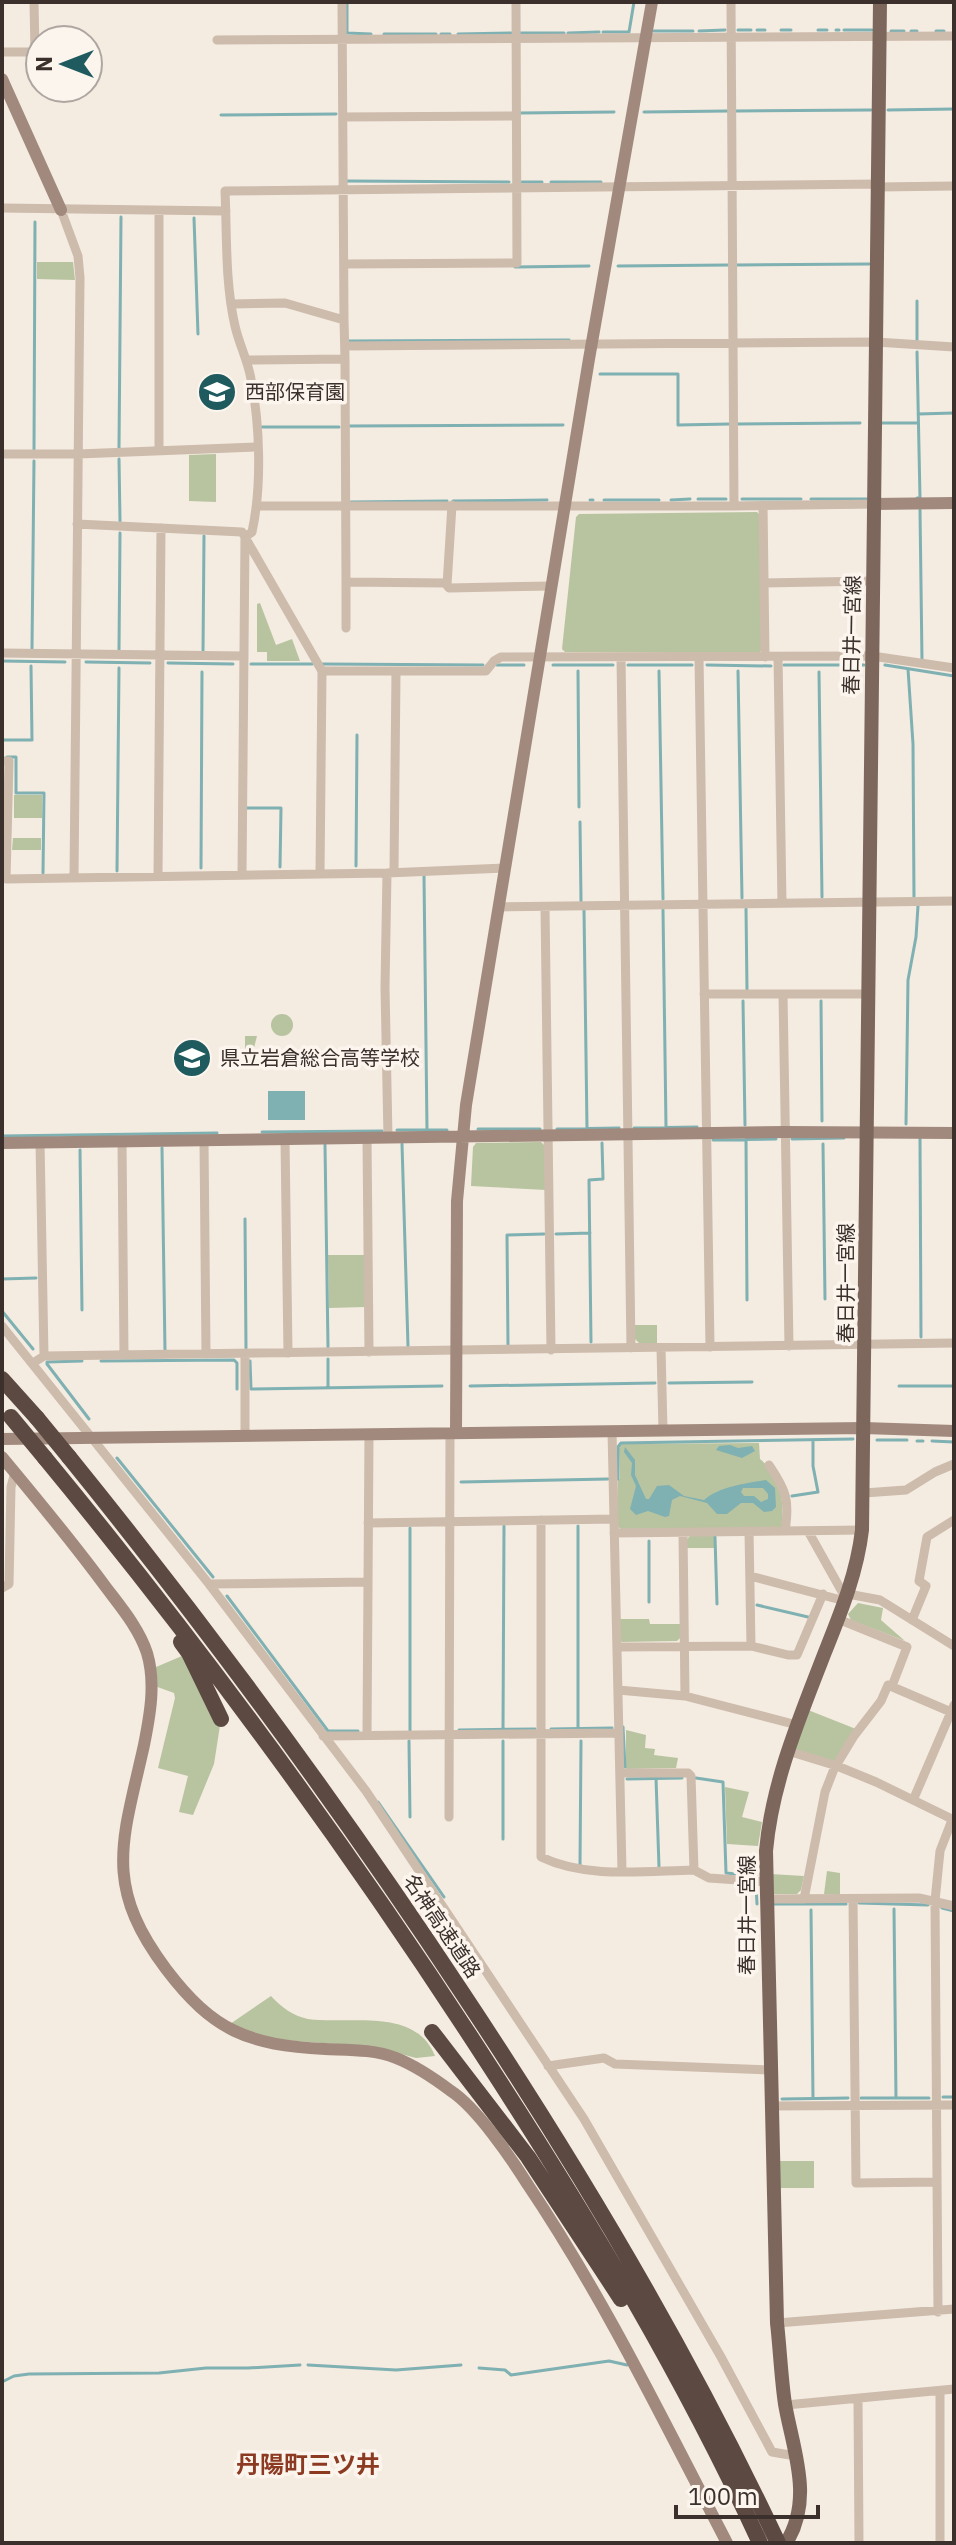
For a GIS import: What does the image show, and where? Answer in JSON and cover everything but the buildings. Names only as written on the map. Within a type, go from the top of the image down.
[{"type":"highway","name":"名神高速道路","points":[[2,1379],[69,1457],[235,1671],[397,1895],[548,2124],[681,2351],[753,2509],[760,2543]]},
{"type":"highway","name":"名神高速道路","points":[[7,1411],[138,1571],[238,1702],[377,1895],[440,1988],[591,2226],[753,2509],[786,2542]]},
{"type":"highway","points":[[138,1571],[151,1602],[189,1653],[221,1719]]},
{"type":"highway","points":[[432,2032],[557,2200],[676,2391],[692,2406]]},
{"type":"main road","name":"春日井一宮線","points":[[786,2542],[800,2512],[802,2494],[786,2405],[777,2323],[765,1899],[770,1820],[788,1751],[846,1598],[858,1560],[862,1530],[880,2]]},
{"type":"street","points":[[2,52],[35,52],[34,2]]},
{"type":"street","points":[[342,2],[346,628]]},
{"type":"street","points":[[344,264],[517,263],[516,2]]},
{"type":"street","points":[[449,1817],[449,1521],[457,1351],[457,1201],[462,1136],[539,657],[652,2]]},
{"type":"street","points":[[731,2],[734,506]]},
{"type":"street","points":[[217,40],[954,36]]},
{"type":"street","points":[[2,79],[61,210],[78,256],[80,278],[74,878]]},
{"type":"street","points":[[343,117],[516,116]]},
{"type":"street","points":[[245,537],[252,532],[257,506],[258,447],[251,379],[235,326],[232,304],[225,191],[732,185],[954,186]]},
{"type":"street","points":[[2,208],[226,211]]},
{"type":"street","points":[[159,212],[159,451]]},
{"type":"street","points":[[232,304],[285,303],[344,320]]},
{"type":"street","points":[[345,346],[876,342],[954,347]]},
{"type":"street","points":[[246,360],[345,359]]},
{"type":"street","points":[[2,454],[258,447]]},
{"type":"street","points":[[257,506],[954,503]]},
{"type":"street","points":[[447,585],[452,505]]},
{"type":"street","points":[[763,505],[765,657]]},
{"type":"street","points":[[77,524],[242,532],[322,671],[320,874]]},
{"type":"street","points":[[158,876],[161,528]]},
{"type":"street","points":[[242,875],[245,537]]},
{"type":"street","points":[[764,583],[873,581]]},
{"type":"street","points":[[346,582],[445,583],[449,588],[551,586]]},
{"type":"street","points":[[2,653],[243,656]]},
{"type":"street","points":[[322,671],[486,671],[501,657],[872,656],[954,668]]},
{"type":"street","points":[[621,657],[631,1348]]},
{"type":"street","points":[[699,657],[710,1347]]},
{"type":"street","points":[[778,657],[782,903]]},
{"type":"street","points":[[388,1137],[385,987],[396,671]]},
{"type":"street","points":[[2,761],[9,761],[5,817],[6,879],[505,868]]},
{"type":"street","points":[[498,907],[954,901]]},
{"type":"street","points":[[545,907],[551,1350]]},
{"type":"street","points":[[704,994],[868,994]]},
{"type":"street","points":[[783,994],[789,1346]]},
{"type":"street","points":[[2,1143],[785,1132],[954,1133]]},
{"type":"street","points":[[367,1138],[369,1352]]},
{"type":"street","points":[[285,1139],[288,1353]]},
{"type":"street","points":[[204,1140],[206,1354]]},
{"type":"street","points":[[122,1141],[124,1355]]},
{"type":"street","points":[[40,1142],[44,1356]]},
{"type":"street","points":[[2,1326],[209,1584],[366,1791],[584,2119],[772,2452],[796,2456]]},
{"type":"street","points":[[33,1363],[44,1356],[954,1343]]},
{"type":"street","points":[[661,1348],[663,1430]]},
{"type":"street","points":[[245,1353],[245,1435]]},
{"type":"street","points":[[2,1439],[864,1428],[954,1431]]},
{"type":"street","points":[[612,1431],[622,1871]]},
{"type":"street","points":[[367,1735],[369,1434]]},
{"type":"street","points":[[2,1457],[60,1525],[130,1619],[147,1652],[152,1685],[150,1718],[122,1841],[122,1858],[123,1882],[135,1922],[153,1949],[195,2003],[211,2017],[243,2036],[274,2044],[397,2058],[454,2092],[504,2148],[552,2221],[636,2369],[727,2543]]},
{"type":"street","points":[[864,1493],[906,1490],[954,1464]]},
{"type":"street","points":[[769,1465],[786,1491],[788,1514],[785,1531]]},
{"type":"street","points":[[2,1588],[9,1584],[11,1487],[15,1472]]},
{"type":"street","points":[[368,1523],[614,1519]]},
{"type":"street","points":[[541,1520],[541,1857],[577,1869],[694,1870],[709,1878],[766,1882]]},
{"type":"street","points":[[912,1620],[926,1586],[919,1581],[927,1537],[954,1520]]},
{"type":"street","points":[[614,1533],[862,1530]]},
{"type":"street","points":[[749,1531],[751,1646]]},
{"type":"street","points":[[808,1531],[846,1598]]},
{"type":"street","points":[[683,1532],[685,1696]]},
{"type":"street","points":[[750,1576],[823,1594],[880,1600],[953,1643]]},
{"type":"street","points":[[209,1584],[368,1582]]},
{"type":"street","points":[[617,1647],[751,1646],[797,1655],[823,1594]]},
{"type":"street","points":[[838,1619],[907,1647],[892,1686]]},
{"type":"street","points":[[804,1899],[825,1792],[834,1769],[881,1701],[888,1685],[953,1709],[914,1798]]},
{"type":"street","points":[[618,1690],[685,1696],[797,1725]]},
{"type":"street","points":[[323,1736],[619,1733]]},
{"type":"street","points":[[788,1751],[837,1766],[914,1798],[953,1820],[940,1851],[935,1901],[938,2312]]},
{"type":"street","points":[[620,1773],[688,1773],[691,1776],[694,1870]]},
{"type":"street","points":[[765,1899],[919,1898],[954,1906]]},
{"type":"street","points":[[853,1899],[856,2183],[937,2182]]},
{"type":"street","points":[[548,2066],[604,2058],[615,2064],[769,2070]]},
{"type":"street","points":[[770,2106],[954,2105]]},
{"type":"street","points":[[777,2323],[954,2309]]},
{"type":"street","points":[[786,2405],[954,2389]]},
{"type":"street","points":[[940,2392],[940,2543]]},
{"type":"street","points":[[858,2399],[859,2543]]},
{"type":"green space","points":[[37,262],[73,262],[75,280],[37,279]]},
{"type":"green space","points":[[216,454],[216,502],[189,501],[189,455]]},
{"type":"green space","points":[[757,512],[760,515],[760,652],[565,652],[562,649],[576,517],[579,514]]},
{"type":"green space","points":[[260,603],[276,645],[292,639],[300,661],[267,661],[267,652],[257,652],[257,604]]},
{"type":"green space","points":[[14,795],[42,795],[42,818],[14,818]]},
{"type":"green space","points":[[13,838],[41,838],[41,850],[12,850]]},
{"type":"green space","points":[[278,1014],[286,1014],[293,1025],[286,1036],[278,1036],[271,1029],[271,1021]]},
{"type":"green space","points":[[245,1036],[257,1036],[249,1067],[245,1066]]},
{"type":"green space","points":[[541,1142],[545,1146],[546,1190],[471,1186],[473,1147],[476,1143]]},
{"type":"green space","points":[[328,1255],[364,1255],[365,1307],[329,1308]]},
{"type":"green space","points":[[635,1325],[657,1325],[657,1343],[639,1343],[635,1339]]},
{"type":"green space","points":[[759,1443],[760,1459],[778,1482],[782,1528],[618,1527],[619,1448],[622,1444]]},
{"type":"green space","points":[[690,1536],[714,1536],[714,1548],[687,1548]]},
{"type":"green space","points":[[858,1603],[883,1608],[881,1620],[905,1641],[851,1620],[848,1614]]},
{"type":"green space","points":[[619,1619],[649,1619],[650,1624],[680,1624],[681,1637],[677,1641],[622,1642]]},
{"type":"green space","points":[[189,1653],[221,1719],[214,1764],[193,1815],[179,1812],[188,1776],[158,1768],[175,1698],[174,1693],[152,1685],[149,1670]]},
{"type":"green space","points":[[808,1710],[856,1729],[835,1764],[794,1751]]},
{"type":"green space","points":[[626,1730],[646,1735],[645,1748],[655,1749],[654,1755],[678,1758],[676,1768],[626,1769]]},
{"type":"green space","points":[[725,1787],[749,1792],[742,1817],[762,1822],[758,1846],[727,1844]]},
{"type":"green space","points":[[827,1871],[840,1873],[840,1894],[824,1894]]},
{"type":"green space","points":[[770,1874],[804,1876],[801,1890],[797,1894],[772,1894]]},
{"type":"green space","points":[[271,1996],[297,2016],[308,2019],[397,2024],[425,2040],[435,2056],[416,2058],[374,2047],[270,2039],[230,2024]]},
{"type":"green space","points":[[777,2161],[814,2161],[814,2188],[777,2188]]},
{"type":"water","points":[[268,1091],[305,1091],[305,1120],[268,1120]]},
{"type":"water","points":[[719,1446],[738,1448],[752,1446],[755,1451],[742,1458],[716,1450]]},
{"type":"water","points":[[625,1447],[635,1460],[635,1475],[646,1499],[657,1486],[669,1485],[684,1496],[704,1500],[725,1489],[766,1480],[775,1488],[776,1507],[764,1512],[753,1503],[741,1503],[727,1514],[717,1514],[707,1503],[680,1496],[672,1500],[669,1516],[648,1511],[636,1515],[630,1509],[636,1486],[631,1475],[632,1463],[624,1452]],"holes":[[[743,1488],[763,1488],[768,1499],[761,1502],[741,1492]]]},
{"type":"waterway","points":[[347,2],[347,33],[371,34]]},
{"type":"waterway","points":[[603,32],[629,32],[634,2]]},
{"type":"waterway","points":[[699,31],[725,30]]},
{"type":"waterway","points":[[738,30],[751,30]]},
{"type":"waterway","points":[[757,30],[765,30]]},
{"type":"waterway","points":[[781,30],[791,30]]},
{"type":"waterway","points":[[818,30],[827,30]]},
{"type":"waterway","points":[[844,30],[872,30]]},
{"type":"waterway","points":[[654,31],[693,31]]},
{"type":"waterway","points":[[891,31],[904,31]]},
{"type":"waterway","points":[[911,31],[917,31]]},
{"type":"waterway","points":[[936,31],[944,31]]},
{"type":"waterway","points":[[568,33],[599,32]]},
{"type":"waterway","points":[[458,34],[511,33]]},
{"type":"waterway","points":[[520,33],[564,33]]},
{"type":"waterway","points":[[384,34],[436,34]]},
{"type":"waterway","points":[[441,34],[450,34]]},
{"type":"waterway","points":[[888,110],[954,109]]},
{"type":"waterway","points":[[736,111],[871,110]]},
{"type":"waterway","points":[[644,112],[728,111]]},
{"type":"waterway","points":[[520,113],[614,112]]},
{"type":"waterway","points":[[221,115],[336,114]]},
{"type":"waterway","points":[[347,181],[509,182]]},
{"type":"waterway","points":[[522,182],[542,182]]},
{"type":"waterway","points":[[551,182],[601,182]]},
{"type":"waterway","points":[[119,448],[121,217]]},
{"type":"waterway","points":[[194,218],[198,334]]},
{"type":"waterway","points":[[34,450],[35,222]]},
{"type":"waterway","points":[[737,265],[869,264]]},
{"type":"waterway","points":[[618,266],[729,265]]},
{"type":"waterway","points":[[515,267],[589,266]]},
{"type":"waterway","points":[[917,301],[917,340]]},
{"type":"waterway","points":[[348,341],[569,340]]},
{"type":"waterway","points":[[917,352],[920,498],[917,498]]},
{"type":"waterway","points":[[600,374],[678,374],[678,425],[730,424]]},
{"type":"waterway","points":[[918,414],[954,413]]},
{"type":"waterway","points":[[738,424],[860,423]]},
{"type":"waterway","points":[[882,423],[918,423]]},
{"type":"waterway","points":[[349,426],[563,425]]},
{"type":"waterway","points":[[261,427],[339,427]]},
{"type":"waterway","points":[[119,459],[120,521]]},
{"type":"waterway","points":[[32,649],[34,461]]},
{"type":"waterway","points":[[671,500],[690,499]]},
{"type":"waterway","points":[[698,499],[726,499]]},
{"type":"waterway","points":[[742,499],[801,499]]},
{"type":"waterway","points":[[811,499],[867,499]]},
{"type":"waterway","points":[[453,501],[547,500]]},
{"type":"waterway","points":[[604,500],[659,500]]},
{"type":"waterway","points":[[351,502],[447,501]]},
{"type":"waterway","points":[[920,510],[922,660]]},
{"type":"waterway","points":[[119,650],[120,533]]},
{"type":"waterway","points":[[203,652],[204,536]]},
{"type":"waterway","points":[[2,661],[65,662]]},
{"type":"waterway","points":[[86,662],[150,663]]},
{"type":"waterway","points":[[168,663],[233,664]]},
{"type":"waterway","points":[[251,664],[312,664]]},
{"type":"waterway","points":[[323,664],[483,665]]},
{"type":"waterway","points":[[497,665],[524,665]]},
{"type":"waterway","points":[[553,665],[613,665]]},
{"type":"waterway","points":[[628,665],[692,665]]},
{"type":"waterway","points":[[707,665],[771,666]]},
{"type":"waterway","points":[[784,665],[864,665]]},
{"type":"waterway","points":[[885,665],[954,676]]},
{"type":"waterway","points":[[2,740],[32,740],[31,666]]},
{"type":"waterway","points":[[117,871],[119,668]]},
{"type":"waterway","points":[[908,669],[913,744],[914,898]]},
{"type":"waterway","points":[[578,671],[579,807]]},
{"type":"waterway","points":[[659,671],[663,899]]},
{"type":"waterway","points":[[738,671],[742,898]]},
{"type":"waterway","points":[[201,868],[202,672]]},
{"type":"waterway","points":[[819,672],[822,897]]},
{"type":"waterway","points":[[356,866],[357,735]]},
{"type":"waterway","points":[[7,757],[16,757],[16,793],[44,793],[43,873]]},
{"type":"waterway","points":[[247,808],[281,808],[280,867]]},
{"type":"waterway","points":[[580,822],[581,901]]},
{"type":"waterway","points":[[424,876],[427,1130]]},
{"type":"waterway","points":[[906,1124],[908,980],[918,906]]},
{"type":"waterway","points":[[746,909],[747,990]]},
{"type":"waterway","points":[[584,910],[587,1128]]},
{"type":"waterway","points":[[663,910],[666,1127]]},
{"type":"waterway","points":[[743,1001],[745,1125]]},
{"type":"waterway","points":[[821,1001],[822,1121]]},
{"type":"waterway","points":[[634,1128],[697,1127]]},
{"type":"waterway","points":[[557,1129],[619,1128]]},
{"type":"waterway","points":[[478,1129],[540,1129]]},
{"type":"waterway","points":[[397,1130],[447,1130]]},
{"type":"waterway","points":[[262,1132],[382,1131]]},
{"type":"waterway","points":[[2,1136],[217,1133]]},
{"type":"waterway","points":[[792,1139],[844,1138]]},
{"type":"waterway","points":[[920,1138],[921,1337]]},
{"type":"waterway","points":[[746,1139],[747,1300]]},
{"type":"waterway","points":[[713,1140],[776,1139]]},
{"type":"waterway","points":[[591,1342],[589,1180],[603,1179],[602,1143]]},
{"type":"waterway","points":[[402,1144],[408,1346]]},
{"type":"waterway","points":[[823,1144],[825,1299]]},
{"type":"waterway","points":[[325,1145],[328,1347]]},
{"type":"waterway","points":[[162,1148],[165,1351]]},
{"type":"waterway","points":[[80,1150],[82,1310]]},
{"type":"waterway","points":[[245,1219],[246,1348]]},
{"type":"waterway","points":[[556,1234],[590,1233]]},
{"type":"waterway","points":[[508,1346],[507,1235],[544,1234]]},
{"type":"waterway","points":[[2,1279],[36,1278]]},
{"type":"waterway","points":[[2,1311],[33,1349]]},
{"type":"waterway","points":[[328,1359],[328,1388]]},
{"type":"waterway","points":[[101,1361],[234,1360],[237,1363],[237,1389]]},
{"type":"waterway","points":[[82,1361],[47,1364],[89,1419]]},
{"type":"waterway","points":[[250,1361],[251,1389],[442,1386]]},
{"type":"waterway","points":[[669,1383],[752,1382]]},
{"type":"waterway","points":[[470,1386],[655,1383]]},
{"type":"waterway","points":[[899,1386],[954,1386]]},
{"type":"waterway","points":[[618,1479],[618,1447],[621,1443],[853,1439]]},
{"type":"waterway","points":[[792,1496],[818,1492],[813,1466],[813,1440]]},
{"type":"waterway","points":[[877,1440],[907,1440]]},
{"type":"waterway","points":[[917,1441],[923,1441]]},
{"type":"waterway","points":[[932,1441],[954,1442]]},
{"type":"waterway","points":[[117,1458],[213,1577]]},
{"type":"waterway","points":[[461,1482],[608,1479]]},
{"type":"waterway","points":[[503,1729],[504,1526]]},
{"type":"waterway","points":[[578,1526],[578,1728]]},
{"type":"waterway","points":[[410,1528],[410,1731]]},
{"type":"waterway","points":[[715,1537],[717,1604]]},
{"type":"waterway","points":[[649,1541],[649,1602]]},
{"type":"waterway","points":[[227,1596],[328,1731],[358,1731]]},
{"type":"waterway","points":[[757,1605],[808,1617]]},
{"type":"waterway","points":[[623,1727],[625,1767]]},
{"type":"waterway","points":[[551,1729],[612,1728]]},
{"type":"waterway","points":[[459,1730],[535,1729]]},
{"type":"waterway","points":[[409,1741],[410,1817]]},
{"type":"waterway","points":[[503,1741],[503,1839]]},
{"type":"waterway","points":[[580,1866],[581,1741]]},
{"type":"waterway","points":[[656,1778],[659,1867]]},
{"type":"waterway","points":[[627,1779],[682,1778]]},
{"type":"waterway","points":[[696,1778],[723,1782],[726,1873],[756,1876]]},
{"type":"waterway","points":[[378,1802],[444,1897]]},
{"type":"waterway","points":[[756,1886],[757,1904]]},
{"type":"waterway","points":[[859,1903],[928,1905]]},
{"type":"waterway","points":[[771,1904],[846,1904]]},
{"type":"waterway","points":[[942,1908],[954,1911]]},
{"type":"waterway","points":[[894,1909],[896,2098]]},
{"type":"waterway","points":[[811,1910],[813,2099]]},
{"type":"waterway","points":[[943,2097],[954,2097]]},
{"type":"waterway","points":[[782,2099],[848,2098]]},
{"type":"waterway","points":[[861,2098],[929,2098]]},
{"type":"waterway","points":[[479,2368],[505,2370],[511,2375],[609,2361],[627,2365]]},
{"type":"waterway","points":[[2,2382],[29,2374],[159,2373],[300,2365]]},
{"type":"waterway","points":[[308,2365],[396,2370],[461,2365]]},
{"type":"place","name":"西部保育園","points":[[217,392]]},
{"type":"place","name":"県立岩倉総合高等学校","points":[[192,1058]]},
{"type":"district","name":"丹陽町三ツ井","points":[[308,2465]]}]
